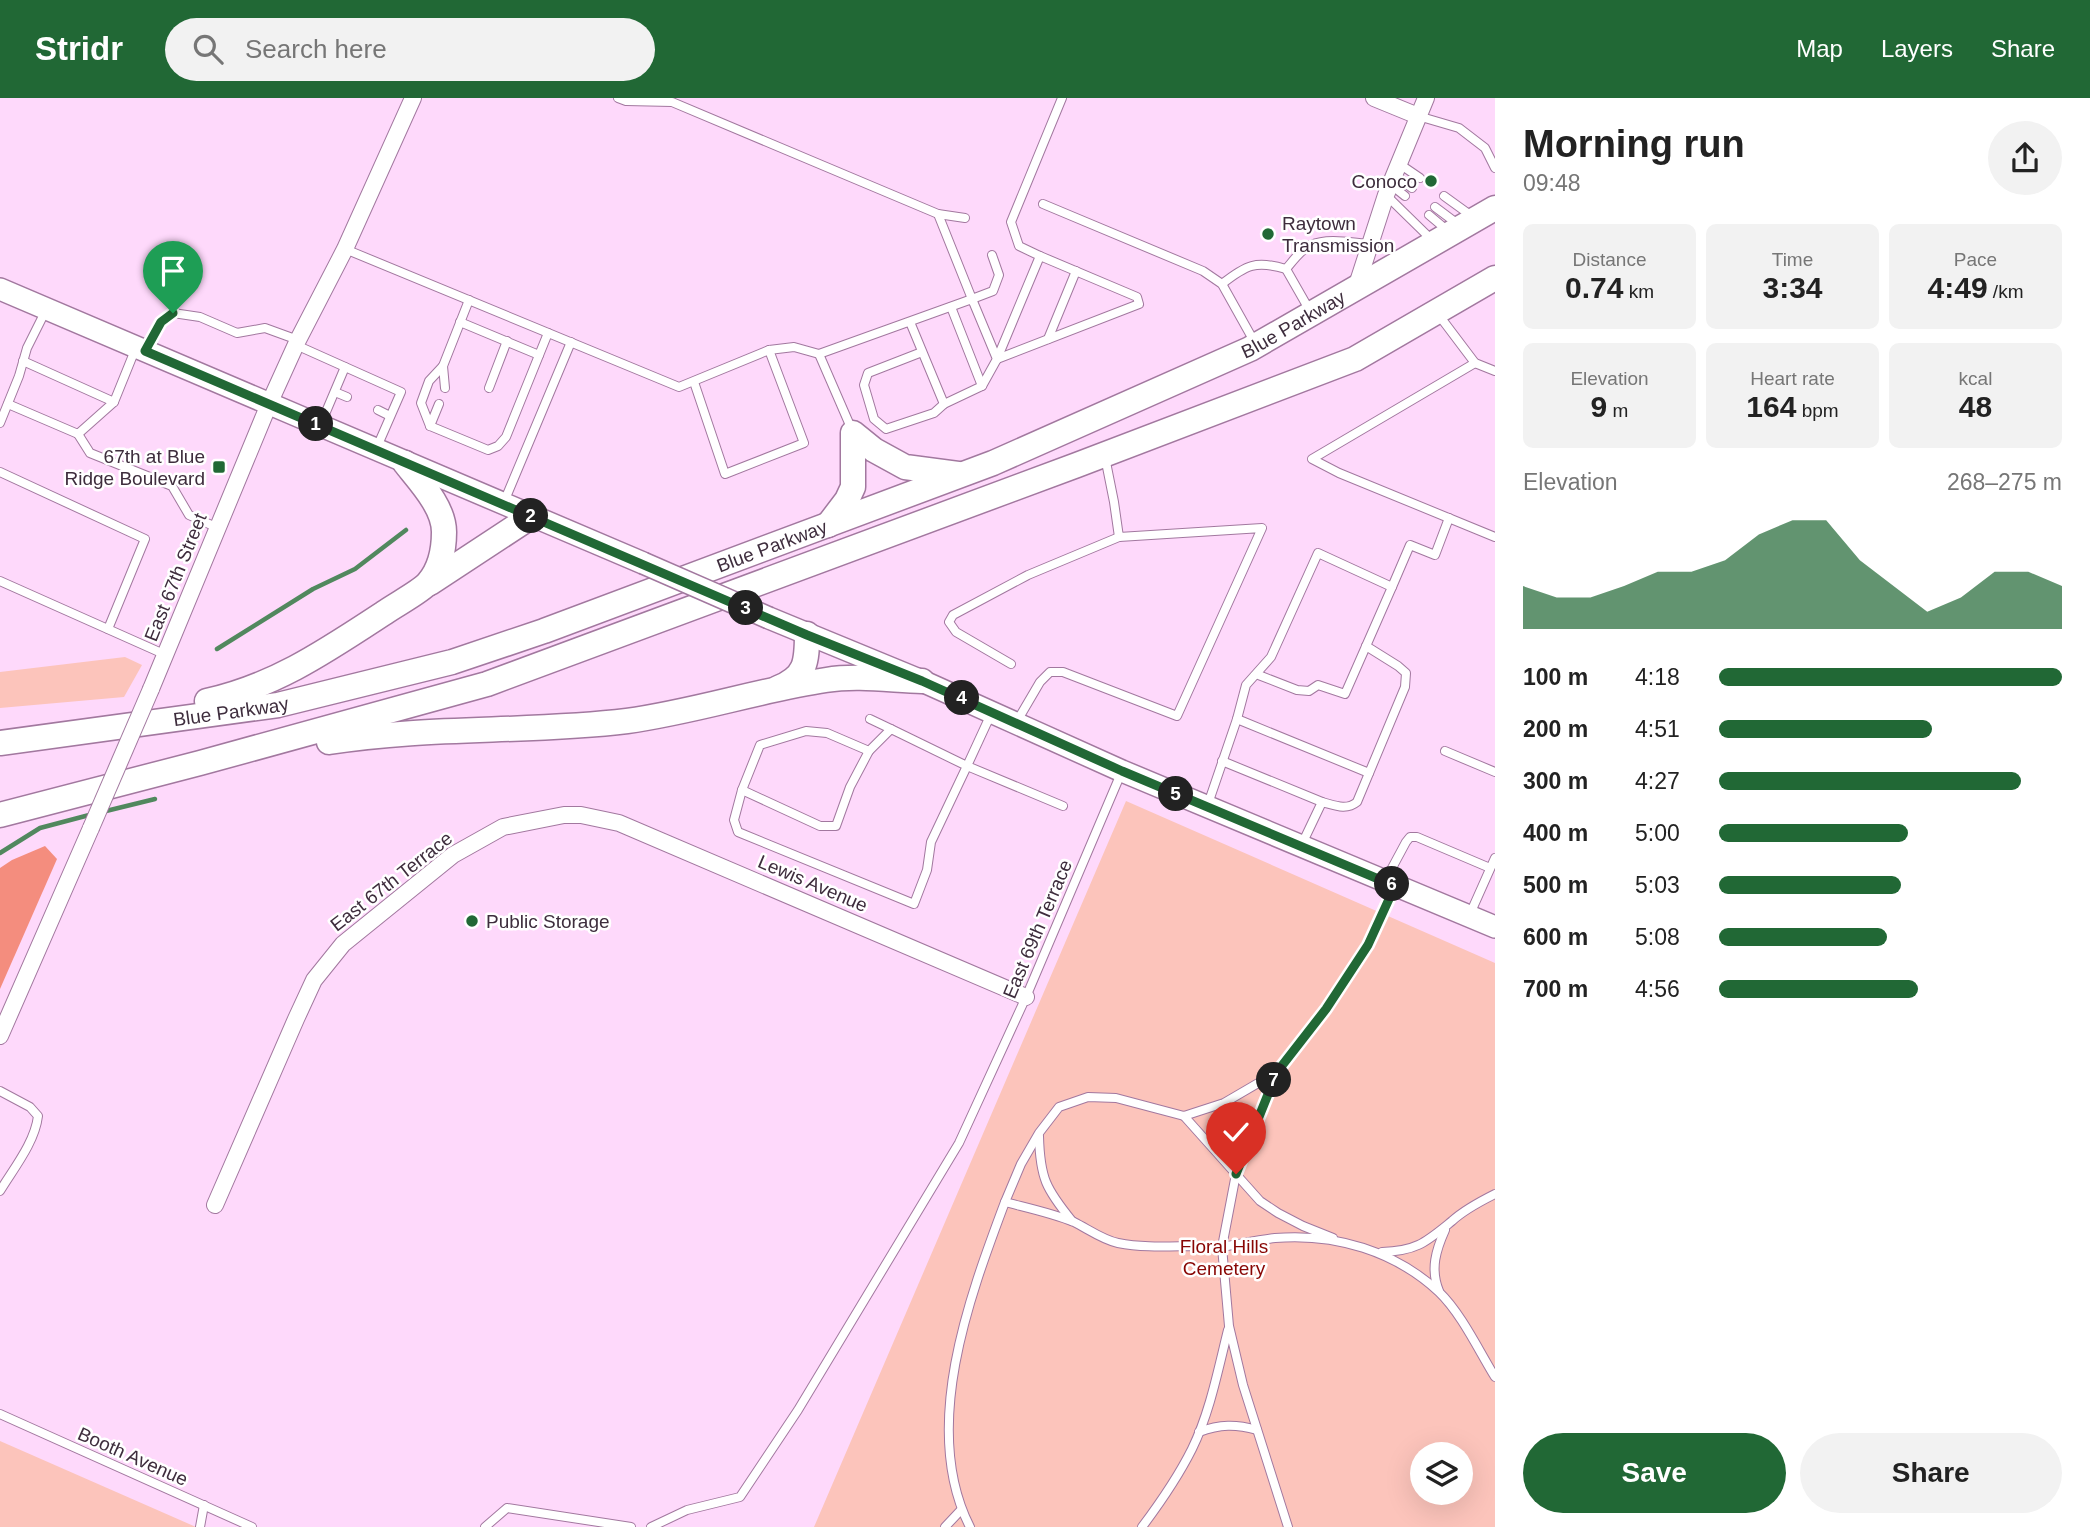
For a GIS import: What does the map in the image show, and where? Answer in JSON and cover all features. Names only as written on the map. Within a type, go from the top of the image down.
[{"type":"highway","name":"Blue Parkway","points":[[0,743],[278,705],[452,663],[544,631],[993,463],[1257,346],[1463,226]]},
{"type":"highway","name":"Blue Parkway","points":[[0,815],[487,684],[1355,359],[1495,278]]},
{"type":"highway","points":[[853,433],[874,450],[905,467],[962,474]]},
{"type":"highway","points":[[828,525],[847,500],[853,486],[853,433]]},
{"type":"highway","points":[[405,463],[430,497],[440,514],[444,529],[440,561],[428,584]]},
{"type":"highway","points":[[0,730],[172,709],[228,696],[272,681],[312,660],[532,516]]},
{"type":"highway","points":[[767,692],[787,685],[801,672],[807,659],[807,635]]},
{"type":"highway","points":[[200,763],[394,733],[578,726],[628,721],[825,680],[845,678],[922,681]]},
{"type":"main road","points":[[0,289],[807,635],[922,681],[1122,771],[1495,927]]},
{"type":"street","name":"East 67th Street","points":[[0,1036],[166,655],[270,404],[297,343],[345,249],[413,98]]},
{"type":"street","points":[[1374,98],[1418,116]]},
{"type":"street","points":[[1356,288],[1392,179],[1426,98]]},
{"type":"street","name":"East 67th Terrace","points":[[215,1205],[314,980],[343,944],[453,855],[503,827],[564,815],[581,816]]},
{"type":"street","name":"Lewis Avenue","points":[[581,816],[619,823],[1026,997]]},
{"type":"lane","points":[[618,98],[626,101],[672,103],[938,214],[965,218]]},
{"type":"lane","points":[[997,359],[1139,304],[1137,297],[1019,246],[1011,222],[1062,98]]},
{"type":"lane","points":[[1418,116],[1459,128],[1485,148],[1495,168]]},
{"type":"lane","points":[[1392,179],[1420,178]]},
{"type":"lane","points":[[1392,179],[1412,188]]},
{"type":"lane","points":[[1392,179],[1405,196]]},
{"type":"lane","points":[[1392,179],[1463,226]]},
{"type":"lane","points":[[1444,196],[1463,226]]},
{"type":"lane","points":[[1043,204],[1203,271],[1222,284],[1257,346]]},
{"type":"lane","points":[[1435,206],[1463,226]]},
{"type":"lane","points":[[938,214],[997,359]]},
{"type":"lane","points":[[1429,215],[1463,226]]},
{"type":"lane","points":[[1286,269],[1311,245],[1328,242],[1370,244]]},
{"type":"lane","points":[[345,249],[679,387],[769,350],[794,347],[819,354],[993,291],[999,275],[992,255]]},
{"type":"lane","points":[[922,352],[868,373],[863,385],[874,419],[886,429],[934,413],[944,404],[982,386],[997,359],[1040,256]]},
{"type":"lane","points":[[1222,284],[1242,269],[1259,264],[1286,269],[1311,314]]},
{"type":"lane","points":[[1048,340],[1076,271]]},
{"type":"lane","points":[[469,300],[443,366],[429,381],[421,402],[430,426],[488,450],[498,446],[506,437],[548,333]]},
{"type":"lane","points":[[951,307],[982,386]]},
{"type":"lane","points":[[0,424],[27,348],[47,309]]},
{"type":"lane","points":[[1436,312],[1475,363],[1495,371]]},
{"type":"lane","points":[[78,434],[114,402],[140,349],[161,322],[173,313],[200,317],[237,333],[265,328],[401,391],[376,450]]},
{"type":"lane","points":[[460,322],[539,355]]},
{"type":"lane","points":[[910,322],[944,404]]},
{"type":"lane","points":[[489,388],[507,341]]},
{"type":"lane","points":[[503,504],[571,342]]},
{"type":"lane","points":[[694,382],[725,474],[804,443],[769,350]]},
{"type":"lane","points":[[819,354],[853,433]]},
{"type":"lane","points":[[23,361],[114,402]]},
{"type":"lane","points":[[1475,363],[1312,459],[1495,537]]},
{"type":"lane","points":[[443,366],[445,388]]},
{"type":"lane","points":[[320,426],[345,367]]},
{"type":"lane","points":[[335,392],[347,397]]},
{"type":"lane","points":[[8,404],[78,434],[90,453],[172,486],[189,515],[218,528]]},
{"type":"lane","points":[[430,426],[439,404]]},
{"type":"lane","points":[[378,410],[390,416]]},
{"type":"lane","points":[[1104,454],[1119,537]]},
{"type":"lane","points":[[0,472],[145,539],[108,629]]},
{"type":"lane","points":[[1256,674],[1297,690],[1309,691],[1318,685],[1345,694],[1410,545],[1435,555],[1450,518]]},
{"type":"lane","points":[[1011,664],[956,632],[949,622],[953,615],[1028,575],[1119,537],[1262,528],[1177,716],[1063,672],[1050,672],[1040,682],[1016,723]]},
{"type":"lane","points":[[1207,807],[1247,685],[1271,657],[1318,554],[1392,587]]},
{"type":"lane","points":[[0,581],[166,655]]},
{"type":"lane","points":[[1222,761],[1322,802],[1350,807],[1356,802],[1405,687],[1406,673],[1366,646]]},
{"type":"lane","points":[[869,751],[828,733],[806,731],[760,746],[742,790],[734,820],[738,832],[914,904],[928,870],[931,842],[992,712]]},
{"type":"lane","points":[[870,719],[1063,806]]},
{"type":"lane","points":[[1237,719],[1369,773]]},
{"type":"lane","points":[[742,790],[820,826],[835,826],[850,787],[869,751],[891,729]]},
{"type":"lane","points":[[1444,751],[1495,772]]},
{"type":"lane","name":"East 69th Terrace","points":[[651,1527],[687,1510],[740,1497],[798,1410],[959,1143],[1026,997],[1122,771]]},
{"type":"lane","points":[[1301,847],[1322,802]]},
{"type":"lane","points":[[1288,1527],[1257,1430],[1229,1326],[1222,1247],[1236,1174],[1277,1072],[1326,1009],[1368,945],[1410,837],[1418,837],[1490,868]]},
{"type":"lane","points":[[1469,916],[1495,858]]},
{"type":"lane","points":[[970,1527],[956,1492],[948,1438],[955,1364],[974,1286],[1005,1202],[1038,1133],[1059,1107],[1088,1097],[1115,1098],[1184,1116],[1224,1103],[1277,1072]]},
{"type":"lane","points":[[0,1091],[30,1107],[38,1115],[37,1126],[0,1191]]},
{"type":"lane","points":[[1184,1116],[1260,1201],[1303,1226],[1386,1255],[1408,1268],[1440,1294],[1468,1332],[1495,1377]]},
{"type":"lane","points":[[1038,1133],[1039,1163],[1049,1192],[1072,1222]]},
{"type":"lane","points":[[1375,1252],[1402,1251],[1419,1246],[1436,1236],[1453,1219],[1495,1194]]},
{"type":"lane","points":[[1005,1202],[1072,1222],[1116,1243],[1164,1248],[1202,1245],[1222,1247],[1275,1238],[1312,1238],[1354,1245]]},
{"type":"lane","points":[[1440,1294],[1434,1279],[1434,1263],[1447,1225]]},
{"type":"lane","points":[[1142,1527],[1180,1471],[1199,1432],[1210,1404],[1229,1326]]},
{"type":"lane","name":"Booth Avenue","points":[[0,1414],[252,1527]]},
{"type":"lane","points":[[1199,1432],[1215,1426],[1239,1425],[1257,1430]]},
{"type":"lane","points":[[200,1527],[204,1505]]},
{"type":"lane","points":[[485,1527],[508,1508],[631,1527]]},
{"type":"lane","points":[[945,1527],[961,1510]]},
{"type":"green space","points":[[125,657],[142,665],[124,697],[0,708],[0,672]]},
{"type":"green space","name":"Floral Hills Cemetery","points":[[1126,801],[1495,963],[1495,1527],[814,1527]]},
{"type":"green space","points":[[0,1441],[196,1527],[0,1527]]},
{"type":"shaded area","points":[[45,846],[57,859],[0,989],[0,868]]},
{"type":"waterway","points":[[217,649],[313,589],[355,569],[406,530]]},
{"type":"waterway","points":[[102,812],[155,799]]},
{"type":"waterway","points":[[0,853],[40,828],[93,814]]},
{"type":"place","name":"Conoco","points":[[1431,181]]},
{"type":"place","name":"Raytown Transmission","points":[[1268,234]]},
{"type":"place","name":"67th at Blue Ridge Boulevard","points":[[219,467]]},
{"type":"place","name":"Public Storage","points":[[472,921]]},
{"type":"route","points":[[173,313],[161,322],[145,351],[807,635],[922,681],[1122,771],[1395,886],[1368,945],[1326,1009],[1277,1072],[1236,1174]]}]
